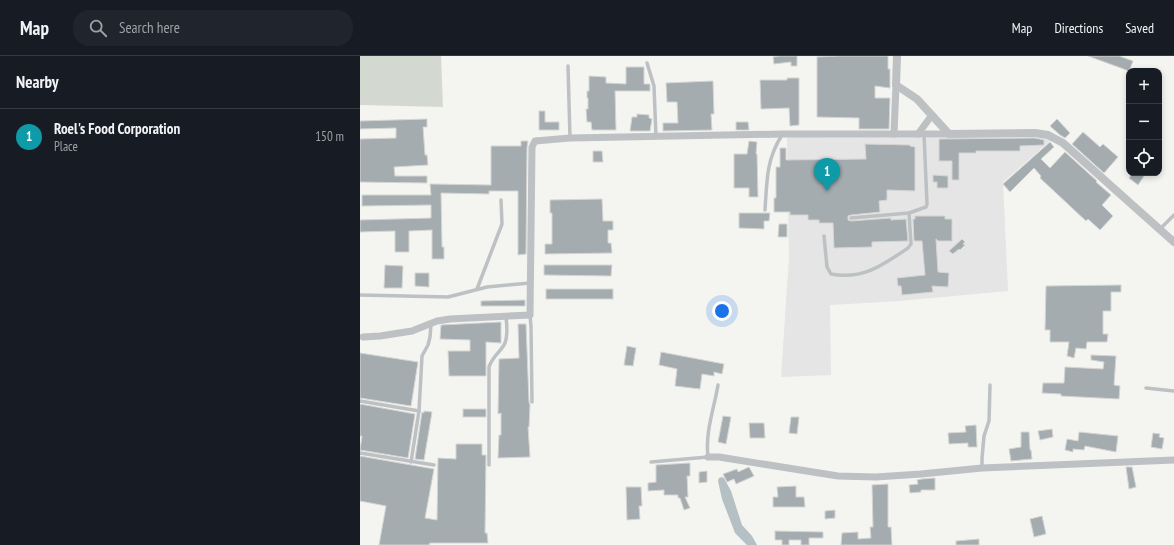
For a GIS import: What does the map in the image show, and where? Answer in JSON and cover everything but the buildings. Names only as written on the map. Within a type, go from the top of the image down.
[{"type":"street","points":[[894,134],[897,56]]},
{"type":"street","points":[[896,85],[917,99],[949,134]]},
{"type":"street","points":[[921,134],[932,115]]},
{"type":"street","points":[[363,337],[412,331],[450,319],[530,315],[532,147],[535,141],[570,138],[782,134],[1034,133],[1048,136],[1063,143],[1174,242]]},
{"type":"street","points":[[708,457],[719,457],[838,476],[876,477],[982,468],[1174,460]]},
{"type":"lane","points":[[647,63],[654,86],[656,137]]},
{"type":"lane","points":[[568,66],[570,138]]},
{"type":"lane","points":[[765,210],[769,163],[773,151],[782,134]]},
{"type":"lane","points":[[851,218],[909,213],[926,207],[927,204],[921,134]]},
{"type":"lane","points":[[477,289],[502,224],[500,200]]},
{"type":"lane","points":[[824,236],[827,267],[831,274],[841,276],[862,274],[874,269],[908,248],[911,244],[909,213]]},
{"type":"lane","points":[[1160,229],[1174,215]]},
{"type":"lane","points":[[360,295],[448,297],[477,289],[530,283]]},
{"type":"lane","points":[[530,315],[532,402]]},
{"type":"lane","points":[[490,465],[489,367],[491,360],[505,342],[507,328],[506,316]]},
{"type":"lane","points":[[411,462],[419,411],[422,356],[428,345],[431,324]]},
{"type":"lane","points":[[651,462],[708,457],[708,428],[718,385]]},
{"type":"lane","points":[[982,468],[984,436],[989,421],[990,385]]},
{"type":"lane","points":[[1146,388],[1174,391]]},
{"type":"lane","points":[[360,401],[419,411]]},
{"type":"lane","points":[[360,453],[434,466]]},
{"type":"shaded area","points":[[360,56],[441,56],[443,107],[360,105]]},
{"type":"shaded area","points":[[787,137],[1048,138],[1050,141],[1003,182],[1008,291],[899,301],[830,305],[831,375],[781,377],[789,258]]},
{"type":"shaded area","points":[[722,477],[731,491],[742,525],[752,536],[757,545],[747,545],[735,533],[722,499],[718,481],[719,478]]},
{"type":"place","name":"Roel's Food Corporation","points":[[827,191]]}]
